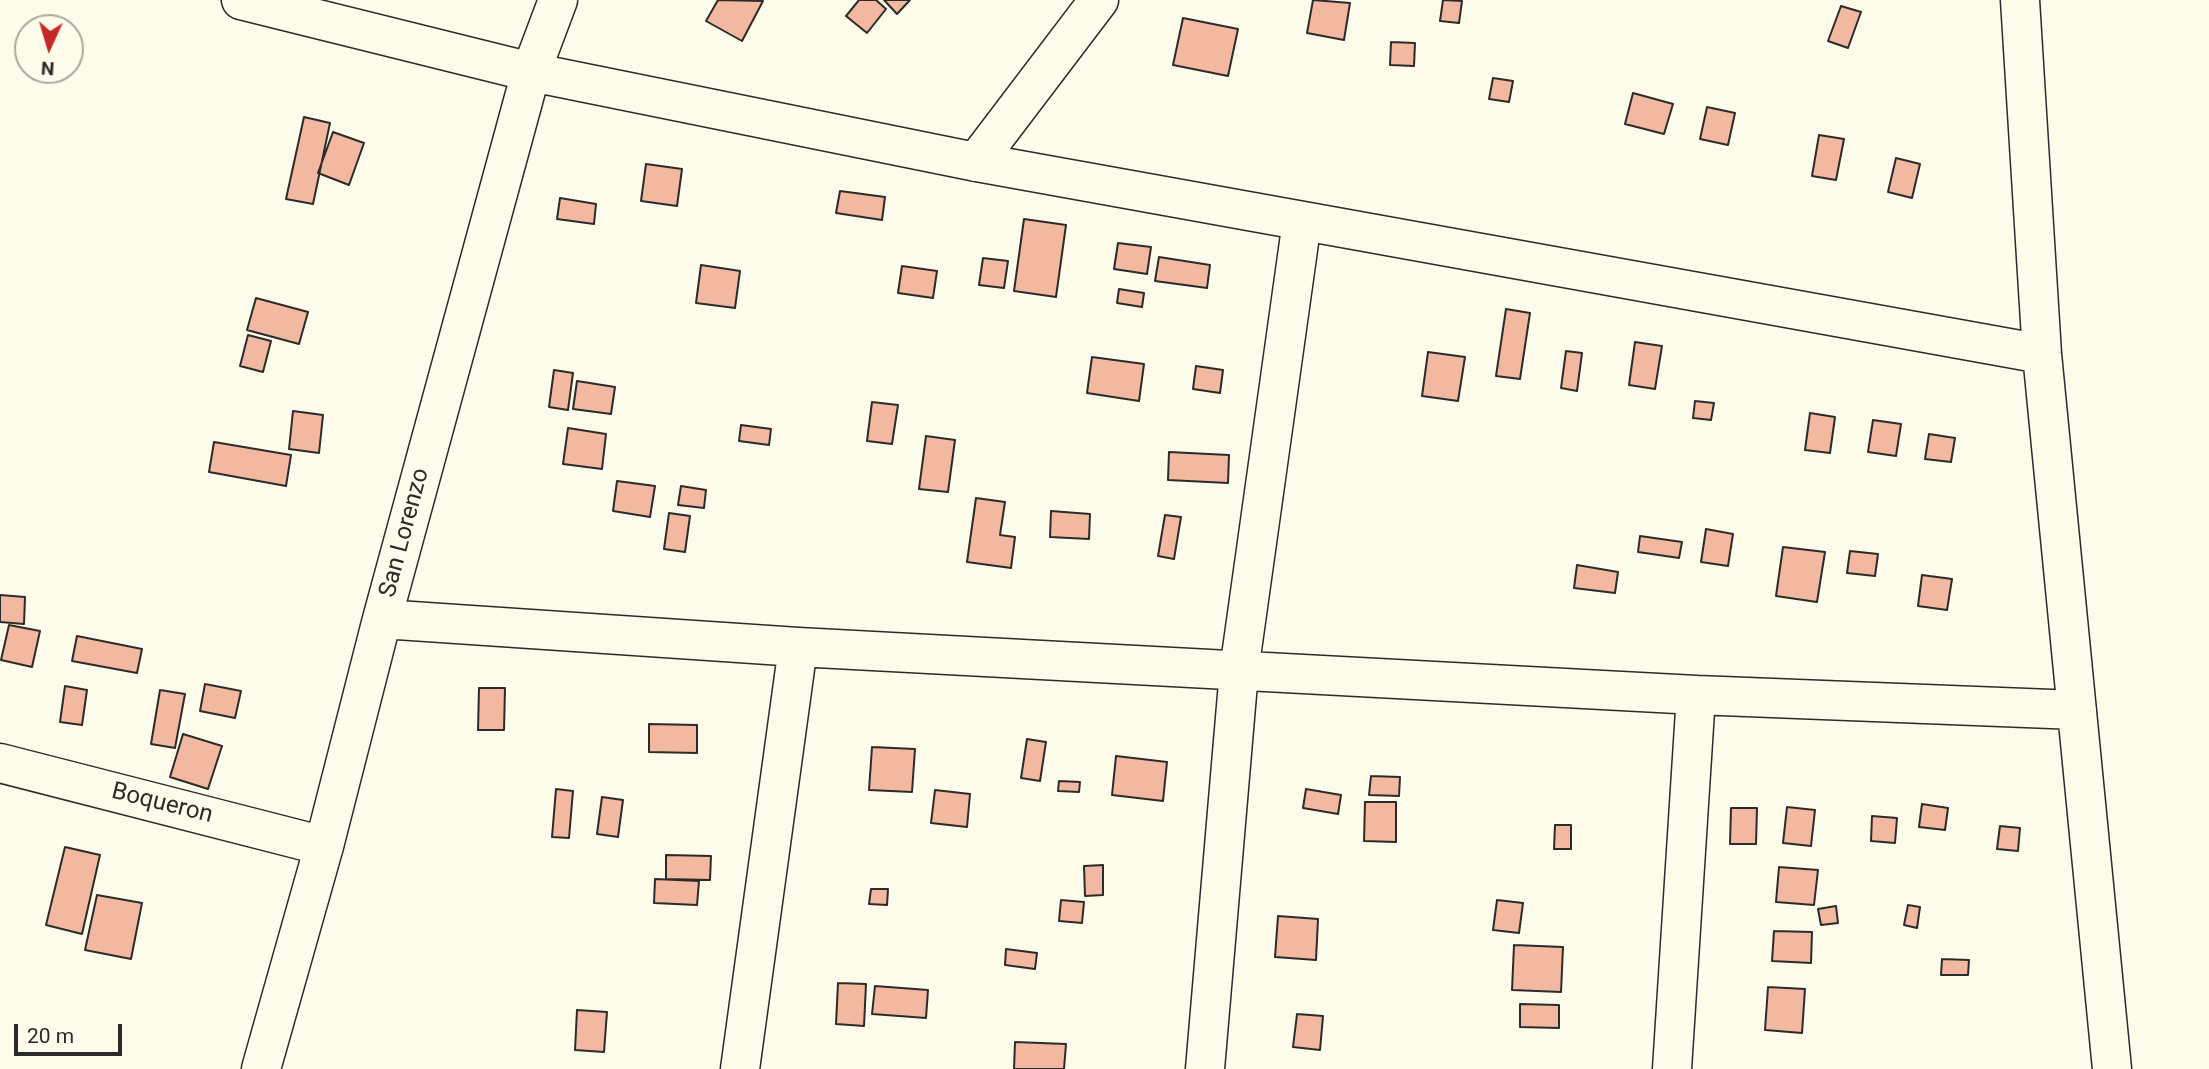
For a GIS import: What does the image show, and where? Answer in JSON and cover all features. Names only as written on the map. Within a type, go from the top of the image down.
[{"type":"street","points":[[241,0],[531,72],[975,162],[2042,354]]},
{"type":"street","name":"San Lorenzo","points":[[261,1069],[324,846],[382,619],[531,72],[558,0]]},
{"type":"street","points":[[975,162],[1099,0]]},
{"type":"street","points":[[2020,0],[2042,354],[2112,1069]]},
{"type":"street","points":[[1205,1069],[1239,671],[1302,221]]},
{"type":"street","points":[[382,619],[799,647],[1239,671],[1696,695],[2077,710]]},
{"type":"street","points":[[740,1069],[799,647]]},
{"type":"street","points":[[1672,1069],[1696,695]]},
{"type":"street","name":"Boqueron","points":[[0,763],[324,846]]},
{"type":"building","points":[[718,0],[763,1],[742,41],[706,21]]},
{"type":"building","points":[[859,0],[876,0],[886,9],[867,33],[846,16]]},
{"type":"building","points":[[884,0],[910,0],[897,14]]},
{"type":"building","points":[[1313,0],[1350,3],[1344,40],[1307,33]]},
{"type":"building","points":[[1443,0],[1462,1],[1459,23],[1440,21]]},
{"type":"building","points":[[1841,6],[1861,12],[1848,48],[1828,41]]},
{"type":"building","points":[[1183,18],[1238,29],[1228,76],[1173,65]]},
{"type":"building","points":[[1391,42],[1415,43],[1414,66],[1390,65]]},
{"type":"building","points":[[1493,78],[1513,81],[1509,102],[1489,99]]},
{"type":"building","points":[[1633,93],[1673,104],[1664,134],[1625,124]]},
{"type":"building","points":[[1707,107],[1735,113],[1728,145],[1700,139]]},
{"type":"building","points":[[304,117],[330,123],[313,204],[286,199]]},
{"type":"building","points":[[333,132],[364,143],[349,185],[318,173]]},
{"type":"building","points":[[1819,135],[1844,139],[1836,180],[1812,176]]},
{"type":"building","points":[[1896,158],[1920,164],[1912,198],[1888,192]]},
{"type":"building","points":[[646,164],[682,169],[677,206],[641,201]]},
{"type":"building","points":[[840,191],[885,197],[882,220],[836,213]]},
{"type":"building","points":[[560,198],[596,204],[594,224],[557,219]]},
{"type":"building","points":[[1024,219],[1066,225],[1056,297],[1014,291]]},
{"type":"building","points":[[1118,243],[1151,247],[1147,274],[1114,269]]},
{"type":"building","points":[[1159,257],[1210,265],[1207,288],[1155,281]]},
{"type":"building","points":[[983,258],[1008,261],[1004,288],[979,285]]},
{"type":"building","points":[[701,265],[740,271],[735,308],[696,303]]},
{"type":"building","points":[[902,266],[937,271],[933,298],[898,293]]},
{"type":"building","points":[[1119,289],[1144,293],[1142,307],[1117,303]]},
{"type":"building","points":[[256,298],[308,312],[299,344],[247,330]]},
{"type":"building","points":[[1506,309],[1530,313],[1520,379],[1496,376]]},
{"type":"building","points":[[248,335],[271,341],[263,372],[240,366]]},
{"type":"building","points":[[1635,342],[1662,346],[1655,389],[1629,385]]},
{"type":"building","points":[[1566,351],[1582,353],[1577,391],[1561,388]]},
{"type":"building","points":[[1428,352],[1465,357],[1458,401],[1422,396]]},
{"type":"building","points":[[1092,357],[1144,364],[1139,401],[1087,393]]},
{"type":"building","points":[[1196,366],[1223,370],[1220,393],[1193,389]]},
{"type":"building","points":[[554,370],[573,373],[568,410],[549,407]]},
{"type":"building","points":[[577,381],[615,387],[611,414],[573,409]]},
{"type":"building","points":[[1695,401],[1714,403],[1711,420],[1693,418]]},
{"type":"building","points":[[872,402],[898,405],[892,444],[867,441]]},
{"type":"building","points":[[293,411],[323,415],[319,453],[289,449]]},
{"type":"building","points":[[1810,413],[1835,417],[1830,453],[1805,450]]},
{"type":"building","points":[[1873,420],[1901,424],[1896,456],[1868,452]]},
{"type":"building","points":[[741,425],[771,429],[769,445],[739,441]]},
{"type":"building","points":[[568,428],[606,434],[602,469],[563,464]]},
{"type":"building","points":[[1929,434],[1955,438],[1951,462],[1925,459]]},
{"type":"building","points":[[926,436],[955,440],[948,492],[919,489]]},
{"type":"building","points":[[214,442],[291,455],[286,486],[209,472]]},
{"type":"building","points":[[1169,452],[1229,455],[1228,483],[1168,480]]},
{"type":"building","points":[[617,481],[655,486],[650,517],[613,511]]},
{"type":"building","points":[[681,486],[706,490],[704,508],[678,505]]},
{"type":"building","points":[[976,498],[1005,502],[1000,535],[1015,537],[1011,568],[967,562]]},
{"type":"building","points":[[1051,511],[1090,514],[1089,539],[1050,537]]},
{"type":"building","points":[[669,513],[690,516],[685,552],[664,549]]},
{"type":"building","points":[[1165,515],[1181,517],[1174,559],[1158,556]]},
{"type":"building","points":[[1706,529],[1733,534],[1728,566],[1701,562]]},
{"type":"building","points":[[1640,536],[1682,542],[1679,558],[1638,552]]},
{"type":"building","points":[[1783,547],[1825,552],[1817,602],[1776,596]]},
{"type":"building","points":[[1850,551],[1878,554],[1875,576],[1847,573]]},
{"type":"building","points":[[1577,565],[1618,572],[1615,593],[1574,588]]},
{"type":"building","points":[[1922,575],[1952,579],[1947,610],[1918,606]]},
{"type":"building","points":[[0,595],[25,597],[24,624],[0,622]]},
{"type":"building","points":[[9,625],[40,631],[32,667],[1,660]]},
{"type":"building","points":[[77,636],[142,649],[137,673],[72,661]]},
{"type":"building","points":[[205,684],[241,691],[235,718],[200,711]]},
{"type":"building","points":[[65,686],[87,690],[82,725],[60,722]]},
{"type":"building","points":[[479,688],[505,688],[504,730],[478,730]]},
{"type":"building","points":[[160,690],[185,694],[175,748],[151,744]]},
{"type":"building","points":[[649,724],[697,725],[697,753],[649,752]]},
{"type":"building","points":[[183,734],[222,746],[208,789],[170,777]]},
{"type":"building","points":[[1027,739],[1046,742],[1040,781],[1021,778]]},
{"type":"building","points":[[872,747],[915,749],[912,792],[869,790]]},
{"type":"building","points":[[1116,756],[1167,762],[1163,801],[1112,795]]},
{"type":"building","points":[[1371,776],[1400,777],[1399,796],[1369,795]]},
{"type":"building","points":[[1059,781],[1080,782],[1079,792],[1058,791]]},
{"type":"building","points":[[556,789],[573,791],[569,838],[552,837]]},
{"type":"building","points":[[1306,789],[1341,795],[1338,814],[1303,808]]},
{"type":"building","points":[[935,790],[970,794],[967,827],[931,823]]},
{"type":"building","points":[[602,797],[623,800],[618,837],[597,834]]},
{"type":"building","points":[[1365,802],[1396,802],[1396,842],[1364,841]]},
{"type":"building","points":[[1922,804],[1948,808],[1945,830],[1919,827]]},
{"type":"building","points":[[1787,807],[1815,810],[1811,846],[1783,843]]},
{"type":"building","points":[[1731,808],[1757,808],[1756,844],[1730,844]]},
{"type":"building","points":[[1872,816],[1897,818],[1895,843],[1871,841]]},
{"type":"building","points":[[1555,825],[1571,825],[1571,849],[1554,849]]},
{"type":"building","points":[[2000,826],[2020,828],[2018,851],[1997,849]]},
{"type":"building","points":[[65,847],[100,855],[82,934],[46,925]]},
{"type":"building","points":[[666,855],[711,856],[710,880],[666,879]]},
{"type":"building","points":[[1103,865],[1103,895],[1085,896],[1084,866]]},
{"type":"building","points":[[1779,867],[1818,870],[1814,905],[1776,902]]},
{"type":"building","points":[[655,879],[699,881],[697,905],[654,903]]},
{"type":"building","points":[[871,889],[888,889],[887,905],[869,904]]},
{"type":"building","points":[[97,895],[142,903],[131,959],[85,950]]},
{"type":"building","points":[[1061,900],[1084,902],[1082,923],[1059,921]]},
{"type":"building","points":[[1497,900],[1523,903],[1519,933],[1493,930]]},
{"type":"building","points":[[1908,905],[1920,907],[1917,928],[1904,925]]},
{"type":"building","points":[[1836,906],[1838,923],[1821,925],[1818,909]]},
{"type":"building","points":[[1278,916],[1318,919],[1316,960],[1275,957]]},
{"type":"building","points":[[1774,931],[1812,932],[1811,963],[1772,961]]},
{"type":"building","points":[[1514,945],[1563,947],[1561,992],[1512,990]]},
{"type":"building","points":[[1006,949],[1037,953],[1035,969],[1005,965]]},
{"type":"building","points":[[1942,959],[1969,960],[1968,975],[1941,975]]},
{"type":"building","points":[[838,983],[866,984],[864,1026],[836,1024]]},
{"type":"building","points":[[875,986],[928,990],[926,1018],[872,1014]]},
{"type":"building","points":[[1768,987],[1805,989],[1802,1033],[1765,1030]]},
{"type":"building","points":[[1520,1004],[1559,1005],[1559,1028],[1520,1027]]},
{"type":"building","points":[[577,1010],[607,1012],[604,1052],[575,1050]]},
{"type":"building","points":[[1297,1014],[1323,1016],[1320,1050],[1293,1047]]},
{"type":"building","points":[[1015,1042],[1066,1044],[1064,1069],[1014,1069]]}]
